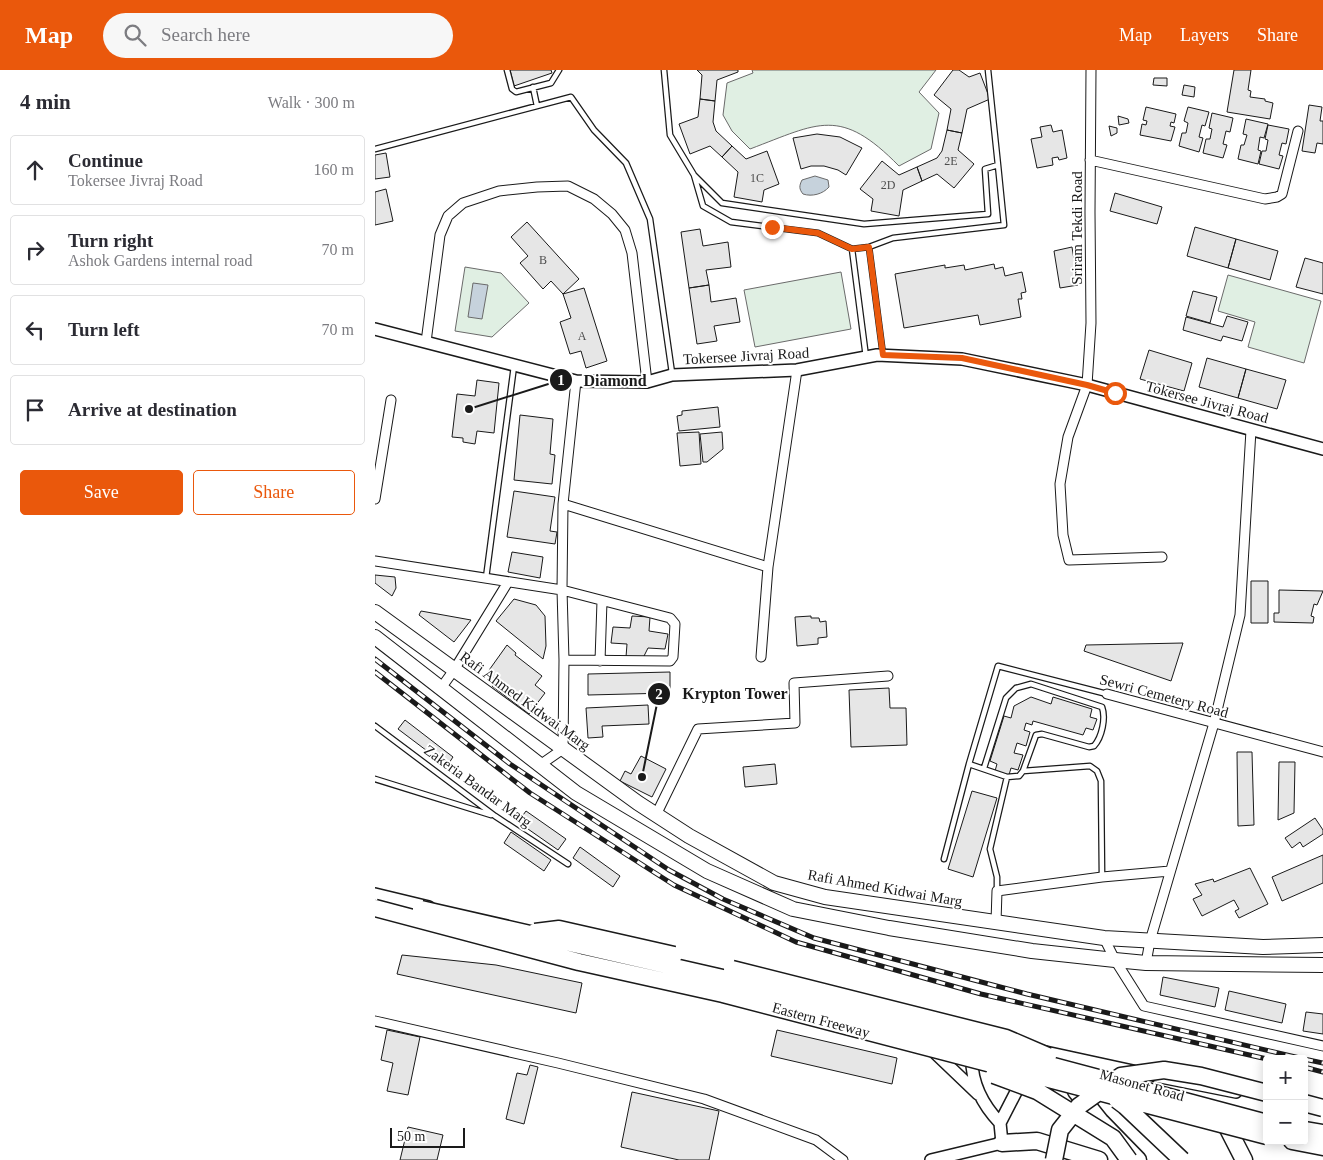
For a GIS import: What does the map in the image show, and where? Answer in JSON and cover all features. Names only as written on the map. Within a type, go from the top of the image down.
[{"type":"highway","name":"Eastern Freeway","points":[[375,898],[727,978],[1263,1122]]},
{"type":"highway","name":"Eastern Freeway","points":[[375,907],[579,962],[723,994],[1263,1134]]},
{"type":"highway","points":[[523,933],[559,929],[773,978],[1006,1038],[1053,1057],[1125,1106],[1182,1160]]},
{"type":"highway","points":[[799,1014],[821,1025],[1004,1078],[1037,1091],[1113,1138],[1129,1160]]},
{"type":"highway","points":[[1054,1160],[1060,1130],[1079,1106],[1121,1076],[1164,1070],[1201,1076],[1263,1092]]},
{"type":"highway","points":[[1070,1082],[1100,1120],[1138,1160]]},
{"type":"highway","points":[[1308,1105],[1323,1108]]},
{"type":"highway","points":[[1225,1123],[1244,1160]]},
{"type":"highway","points":[[1308,1131],[1323,1133]]},
{"type":"highway","points":[[1002,1144],[1037,1141],[1099,1160]]},
{"type":"highway","points":[[1308,1144],[1323,1146]]},
{"type":"main road","name":"Rafi Ahmed Kidwai Marg","points":[[375,612],[657,815],[689,836],[774,883],[825,897],[1103,938],[1263,947],[1323,945]]},
{"type":"main road","points":[[375,637],[577,793],[707,871],[793,909],[889,928],[1032,951],[1115,960],[1146,963],[1323,965]]},
{"type":"main road","points":[[707,871],[719,852]]},
{"type":"main road","points":[[996,922],[996,945]]},
{"type":"street","name":"Sriram Tekdi Road","points":[[1091,70],[1091,323],[1087,385],[1068,437],[1060,484],[1063,535],[1069,560],[1162,557]]},
{"type":"street","points":[[1090,160],[1265,199],[1282,194],[1298,131]]},
{"type":"street","points":[[426,342],[440,235],[449,216],[463,203],[499,191],[568,186],[594,199],[612,214],[625,230],[632,253],[647,382]]},
{"type":"street","name":"Tokersee Jivraj Road","points":[[375,329],[576,381],[647,382],[672,375],[797,370],[883,355],[962,358],[1087,385],[1323,449]]},
{"type":"street","points":[[761,657],[768,567],[797,370]]},
{"type":"street","points":[[540,765],[563,749],[563,504],[576,381]]},
{"type":"street","points":[[375,499],[391,400]]},
{"type":"street","points":[[1146,963],[1150,941],[1214,723],[1240,615],[1251,430]]},
{"type":"street","points":[[563,504],[768,567]]},
{"type":"street","points":[[375,561],[562,590],[670,618],[675,624],[673,657],[670,661],[564,660]]},
{"type":"street","points":[[441,688],[508,582]]},
{"type":"street","points":[[600,661],[602,601]]},
{"type":"street","points":[[657,815],[698,729],[795,723],[794,683],[888,676]]},
{"type":"street","name":"Sewri Cemetery Road","points":[[1103,693],[1323,752]]},
{"type":"street","points":[[996,922],[997,891],[1102,877],[1170,871]]},
{"type":"street","points":[[375,894],[584,944],[805,992],[1021,1047],[1263,1097]]},
{"type":"street","name":"Masonet Road","points":[[375,907],[599,963],[714,989],[1263,1134]]},
{"type":"street","points":[[1103,938],[1144,1006],[1323,1046]]},
{"type":"street","points":[[375,1021],[558,1063],[704,1100],[816,1140],[843,1160]]},
{"type":"street","points":[[973,1036],[971,1056],[974,1077],[987,1109],[1000,1122]]},
{"type":"street","points":[[926,1044],[980,1095]]},
{"type":"street","points":[[931,1160],[1002,1144],[1000,1122],[1017,1090],[1015,1067],[1021,1047]]},
{"type":"street","points":[[1308,1142],[1323,1146]]},
{"type":"lane","points":[[507,70],[511,89],[516,92],[551,83],[559,70]]},
{"type":"lane","points":[[664,70],[670,135],[694,176],[703,206],[731,222],[818,233],[852,249],[869,247],[893,238],[1004,225],[988,70]]},
{"type":"lane","points":[[533,87],[537,106]]},
{"type":"lane","points":[[375,148],[571,97],[594,130],[626,163],[650,219],[672,375]]},
{"type":"lane","points":[[694,176],[722,203],[864,224],[988,214],[985,169],[998,166]]},
{"type":"lane","points":[[869,247],[883,355]]},
{"type":"lane","points":[[852,249],[866,358]]},
{"type":"lane","points":[[486,578],[514,365]]},
{"type":"lane","name":"Sewri Cemetery Road","points":[[969,764],[999,666],[1103,693]]},
{"type":"lane","points":[[944,859],[969,764],[1007,777],[1019,776],[1023,771],[1036,735],[1042,734],[1089,747],[1094,746],[1098,742],[1104,718],[1102,707],[1031,684],[1016,688],[1006,698],[984,768]]},
{"type":"lane","points":[[1096,705],[1103,693]]},
{"type":"lane","name":"Zakeria Bandar Marg","points":[[375,726],[495,816],[568,864]]},
{"type":"lane","points":[[1023,771],[1090,766],[1097,771],[1101,781],[1102,877]]},
{"type":"lane","points":[[997,891],[997,877],[990,849],[1007,777]]},
{"type":"lane","points":[[375,779],[495,816]]},
{"type":"green space","points":[[752,70],[936,70],[919,92],[939,113],[931,149],[899,166],[861,134],[844,127],[828,125],[794,132],[750,149],[732,131],[723,115],[727,83],[753,73]]},
{"type":"green space","points":[[465,267],[501,273],[529,303],[492,337],[455,331]]},
{"type":"green space","points":[[841,272],[851,329],[755,347],[744,290]]},
{"type":"green space","points":[[1228,275],[1321,301],[1304,363],[1248,347],[1255,322],[1218,311]]},
{"type":"shaded area","points":[[815,176],[828,180],[829,187],[817,194],[803,194],[800,187],[802,180]]},
{"type":"shaded area","points":[[473,283],[488,285],[482,319],[468,317]]},
{"type":"building","points":[[510,70],[551,70],[552,73],[514,86]]},
{"type":"building","points":[[697,70],[738,70],[738,72],[717,80],[715,101],[700,99],[702,75]]},
{"type":"building","points":[[953,70],[959,70],[969,77],[980,73],[990,99],[967,109],[962,133],[947,130],[951,109],[934,95]]},
{"type":"building","points":[[1234,70],[1251,70],[1248,90],[1251,91],[1250,97],[1265,99],[1265,101],[1273,103],[1270,119],[1227,112]]},
{"type":"building","points":[[1154,78],[1167,78],[1167,86],[1153,85]]},
{"type":"building","points":[[1184,85],[1195,87],[1194,97],[1182,95]]},
{"type":"building","points":[[700,99],[715,101],[713,122],[716,131],[732,146],[722,157],[710,146],[690,154],[679,124],[698,117]]},
{"type":"building","points":[[1309,105],[1322,107],[1320,121],[1323,121],[1323,144],[1317,143],[1315,153],[1302,151]]},
{"type":"building","points":[[1146,107],[1176,114],[1174,123],[1171,122],[1170,126],[1175,127],[1171,141],[1140,135],[1142,124],[1146,125],[1147,121],[1143,120]]},
{"type":"building","points":[[1188,107],[1209,112],[1205,126],[1202,125],[1199,137],[1203,138],[1199,152],[1179,146],[1182,133],[1186,133],[1188,123],[1184,121]]},
{"type":"building","points":[[1212,113],[1233,118],[1230,132],[1226,131],[1223,144],[1227,145],[1223,158],[1203,153],[1206,139],[1210,139],[1212,129],[1209,128]]},
{"type":"building","points":[[1118,116],[1128,119],[1129,123],[1119,125]]},
{"type":"building","points":[[1246,119],[1268,124],[1264,138],[1260,137],[1258,150],[1261,151],[1258,164],[1238,159],[1241,145],[1244,145],[1247,135],[1243,134]]},
{"type":"building","points":[[1051,125],[1053,132],[1062,130],[1067,158],[1059,160],[1058,157],[1052,158],[1053,165],[1037,168],[1031,139],[1042,137],[1040,127]]},
{"type":"building","points":[[1268,125],[1289,129],[1286,144],[1282,143],[1279,155],[1283,156],[1279,169],[1259,164],[1262,151],[1266,151],[1268,140],[1265,139]]},
{"type":"building","points":[[1109,126],[1117,128],[1117,133],[1111,136]]},
{"type":"building","points":[[947,130],[962,133],[958,150],[974,164],[954,188],[937,174],[922,181],[917,167],[937,158],[942,151]]},
{"type":"building","points":[[817,134],[840,137],[862,148],[846,175],[838,170],[824,166],[811,166],[801,169],[793,138]]},
{"type":"building","points":[[732,146],[746,159],[767,151],[779,184],[764,190],[762,202],[734,197],[738,172],[722,157]]},
{"type":"building","points":[[386,153],[390,177],[375,179],[375,155]]},
{"type":"building","points":[[882,161],[899,175],[917,167],[922,181],[903,190],[899,216],[871,211],[873,199],[860,189]]},
{"type":"building","points":[[386,189],[393,221],[375,225],[375,192]]},
{"type":"building","points":[[1115,193],[1162,207],[1157,224],[1110,211]]},
{"type":"building","points":[[527,222],[579,279],[563,294],[551,281],[543,289],[520,263],[528,256],[511,237]]},
{"type":"building","points":[[1195,227],[1236,239],[1228,268],[1187,256]]},
{"type":"building","points":[[700,229],[703,246],[728,242],[731,267],[706,270],[709,285],[689,288],[681,232]]},
{"type":"building","points":[[1236,239],[1278,251],[1270,280],[1228,268]]},
{"type":"building","points":[[1072,247],[1078,285],[1060,288],[1054,251]]},
{"type":"building","points":[[1305,258],[1323,263],[1323,294],[1296,287]]},
{"type":"building","points":[[994,264],[995,269],[1003,267],[1005,276],[1022,272],[1026,292],[1021,293],[1022,299],[1018,299],[1021,317],[980,325],[978,315],[904,328],[895,274],[945,265],[945,268],[964,265],[965,270]]},
{"type":"building","points":[[709,285],[711,302],[736,298],[740,322],[714,326],[717,341],[697,344],[689,288]]},
{"type":"building","points":[[584,288],[607,361],[586,368],[581,351],[570,354],[560,322],[571,318],[563,294]]},
{"type":"building","points":[[1193,291],[1217,297],[1210,323],[1186,316]]},
{"type":"building","points":[[1227,316],[1248,322],[1242,341],[1223,336],[1221,341],[1183,330],[1186,317],[1223,327]]},
{"type":"building","points":[[1149,350],[1192,363],[1184,391],[1140,379]]},
{"type":"building","points":[[1207,358],[1246,369],[1238,398],[1199,387]]},
{"type":"building","points":[[1246,369],[1286,380],[1277,409],[1238,398]]},
{"type":"building","points":[[477,380],[499,383],[494,433],[477,431],[475,444],[463,442],[463,438],[452,437],[457,394],[475,396]]},
{"type":"building","points":[[718,407],[720,427],[679,431],[677,416],[682,415],[682,411]]},
{"type":"building","points":[[520,415],[553,419],[550,454],[555,455],[552,484],[514,480]]},
{"type":"building","points":[[699,432],[701,464],[680,466],[677,433]]},
{"type":"building","points":[[722,432],[723,449],[707,462],[703,462],[700,434]]},
{"type":"building","points":[[514,491],[555,497],[550,531],[557,532],[555,544],[507,537]]},
{"type":"building","points":[[512,552],[543,557],[540,578],[508,572]]},
{"type":"building","points":[[375,575],[395,577],[396,588],[392,596],[375,583]]},
{"type":"building","points":[[1251,581],[1268,581],[1268,623],[1251,623]]},
{"type":"building","points":[[1279,590],[1323,591],[1317,605],[1314,604],[1311,616],[1314,617],[1313,623],[1274,622],[1274,613],[1279,613]]},
{"type":"building","points":[[514,599],[536,605],[545,616],[546,646],[543,659],[496,621]]},
{"type":"building","points":[[421,611],[471,620],[454,642],[419,615]]},
{"type":"building","points":[[632,616],[650,617],[649,631],[668,634],[665,649],[648,648],[643,658],[626,657],[627,644],[611,643],[613,627],[630,628]]},
{"type":"building","points":[[811,616],[811,618],[819,618],[820,622],[826,621],[827,637],[818,638],[818,644],[797,646],[795,617]]},
{"type":"building","points":[[1183,643],[1171,681],[1084,651],[1086,645]]},
{"type":"building","points":[[507,645],[516,653],[515,655],[542,676],[535,685],[545,693],[529,714],[492,686],[497,680],[487,673]]},
{"type":"building","points":[[670,672],[670,693],[588,695],[588,674]]},
{"type":"building","points":[[889,688],[890,708],[906,708],[907,745],[851,747],[849,690]]},
{"type":"building","points":[[1031,697],[1051,704],[1053,697],[1092,709],[1090,717],[1097,719],[1093,730],[1086,728],[1083,735],[1033,721],[1032,725],[1026,723],[1024,730],[1030,732],[1026,746],[1017,743],[1014,753],[1023,755],[1018,770],[1011,768],[1009,775],[995,771],[997,764],[990,761],[1004,716],[1011,718],[1014,706]]},
{"type":"building","points":[[648,705],[649,724],[602,726],[603,737],[588,738],[586,708]]},
{"type":"building","points":[[405,720],[453,757],[447,766],[398,729]]},
{"type":"building","points":[[1237,752],[1252,752],[1254,825],[1238,826]]},
{"type":"building","points":[[641,756],[666,769],[652,797],[620,781],[625,771],[631,774]]},
{"type":"building","points":[[1279,762],[1295,762],[1294,813],[1278,820]]},
{"type":"building","points":[[775,764],[777,784],[745,787],[743,767]]},
{"type":"building","points":[[972,791],[997,798],[973,877],[948,869]]},
{"type":"building","points":[[526,811],[566,839],[558,850],[518,822]]},
{"type":"building","points":[[1315,818],[1323,830],[1323,834],[1303,847],[1300,842],[1292,848],[1285,838]]},
{"type":"building","points":[[511,832],[551,860],[544,871],[504,843]]},
{"type":"building","points":[[580,847],[620,876],[613,887],[573,858]]},
{"type":"building","points":[[1323,855],[1323,883],[1282,901],[1272,877]]},
{"type":"building","points":[[1250,868],[1268,904],[1239,918],[1235,911],[1239,909],[1234,900],[1202,916],[1193,899],[1202,895],[1195,884],[1213,879],[1214,882]]},
{"type":"building","points":[[402,955],[496,965],[582,983],[576,1013],[397,974]]},
{"type":"building","points":[[1163,977],[1219,988],[1215,1007],[1160,995]]},
{"type":"building","points":[[1229,991],[1286,1004],[1282,1023],[1225,1010]]},
{"type":"building","points":[[1306,1012],[1323,1014],[1323,1034],[1303,1031]]},
{"type":"building","points":[[387,1030],[420,1037],[408,1095],[387,1091],[393,1063],[381,1060]]},
{"type":"building","points":[[777,1030],[897,1058],[892,1084],[771,1056]]},
{"type":"building","points":[[530,1065],[538,1067],[524,1124],[506,1119],[517,1073],[527,1075]]},
{"type":"building","points":[[632,1092],[719,1111],[709,1160],[679,1160],[621,1147]]},
{"type":"building","points":[[408,1127],[443,1135],[437,1160],[400,1160]]},
{"type":"railway","points":[[375,659],[510,764],[669,870],[723,899],[814,938],[1027,994],[1287,1055]]},
{"type":"railway","points":[[375,672],[530,793],[674,885],[796,942],[981,994],[1263,1058]]},
{"type":"railway","points":[[1308,1060],[1323,1063]]},
{"type":"railway","points":[[1308,1068],[1323,1072]]},
{"type":"place","name":"Diamond","points":[[469,409]]},
{"type":"place","name":"Krypton Tower","points":[[642,777]]},
{"type":"route","points":[[772,227],[818,233],[852,249],[869,247],[883,355],[962,358],[1087,385],[1115,393]]}]
